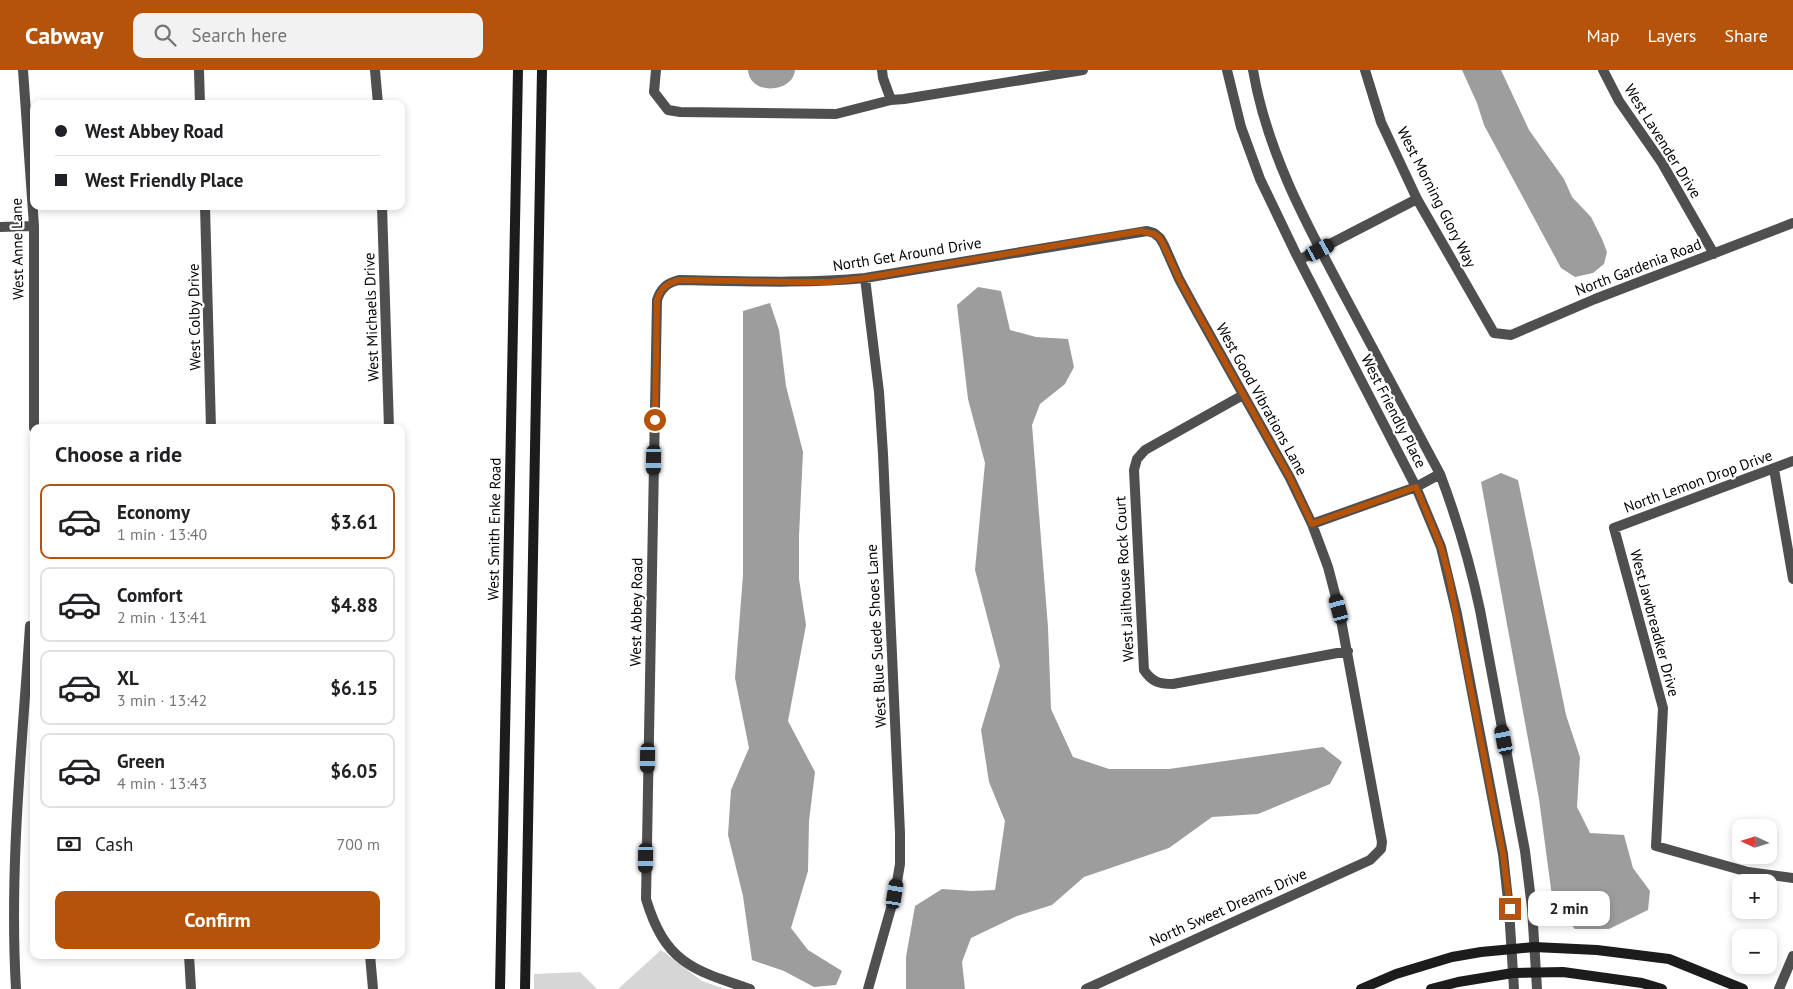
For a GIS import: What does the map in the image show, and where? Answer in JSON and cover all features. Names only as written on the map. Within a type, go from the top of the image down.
[{"type":"street","name":"West Anne Lane","points":[[23,70],[30,169]]},
{"type":"street","points":[[199,70],[200,100]]},
{"type":"street","points":[[375,70],[378,100]]},
{"type":"street","name":"West Smith Enke Road","points":[[500,989],[518,70]]},
{"type":"street","points":[[525,989],[542,70]]},
{"type":"street","points":[[656,70],[654,92],[668,110],[680,112],[836,114],[890,100],[1083,70]]},
{"type":"street","points":[[882,70],[882,78],[890,100]]},
{"type":"street","name":"West Friendly Place","points":[[1227,70],[1242,127],[1260,179],[1299,260],[1416,487],[1441,547],[1457,614],[1503,854],[1508,892],[1514,989]]},
{"type":"street","name":"West Friendly Place","points":[[1253,70],[1258,100],[1284,175],[1320,250],[1440,474],[1463,540],[1480,610],[1526,851],[1537,989]]},
{"type":"street","name":"West Morning Glory Way","points":[[1365,70],[1381,122],[1417,199],[1480,312],[1494,333]]},
{"type":"street","name":"West Lavender Drive","points":[[1603,70],[1619,101],[1662,163],[1714,254]]},
{"type":"street","points":[[1299,260],[1417,199]]},
{"type":"street","name":"West Anne Lane","points":[[33,210],[34,424]]},
{"type":"street","name":"West Colby Drive","points":[[205,210],[211,424]]},
{"type":"street","name":"West Michaels Drive","points":[[382,210],[389,424]]},
{"type":"street","name":"North Gardenia Road","points":[[1494,333],[1511,335],[1595,299],[1793,223]]},
{"type":"street","points":[[0,227],[34,226]]},
{"type":"street","name":"North Get Around Drive","points":[[664,286],[679,280],[829,282],[865,278],[1141,231],[1154,234]]},
{"type":"street","name":"West Good Vibrations Lane","points":[[1154,234],[1160,238],[1179,279],[1290,478],[1312,524],[1328,567],[1348,651],[1382,835],[1381,849]]},
{"type":"street","name":"West Blue Suede Shoes Lane","points":[[865,278],[879,392],[883,454],[900,833],[900,864],[895,894],[868,989]]},
{"type":"street","name":"West Abbey Road","points":[[664,286],[657,300],[646,899],[652,919],[661,937],[676,955],[692,968],[750,989]]},
{"type":"street","name":"West Jailhouse Rock Court","points":[[1243,395],[1145,450],[1137,459],[1134,470],[1144,670],[1150,680],[1161,684],[1173,684],[1348,651]]},
{"type":"street","name":"North Lemon Drop Drive","points":[[1614,528],[1774,469],[1793,460]]},
{"type":"street","points":[[1774,469],[1793,580]]},
{"type":"street","points":[[1312,524],[1416,487],[1440,474]]},
{"type":"street","name":"West Jawbreadker Drive","points":[[1614,528],[1663,708],[1656,846],[1748,872],[1793,878]]},
{"type":"street","points":[[16,989],[13,938],[14,888],[30,655]]},
{"type":"street","name":"North Sweet Dreams Drive","points":[[1086,989],[1370,860],[1381,849]]},
{"type":"street","points":[[1360,989],[1396,974],[1452,957],[1534,947],[1597,950],[1669,959],[1743,989]]},
{"type":"street","points":[[1779,989],[1793,956]]},
{"type":"street","points":[[189,959],[191,989]]},
{"type":"street","points":[[370,959],[373,989]]},
{"type":"street","points":[[1431,989],[1476,978],[1513,973],[1536,973],[1573,974],[1642,983],[1662,989]]},
{"type":"shaded area","points":[[748,70],[795,70],[793,77],[788,83],[780,87],[763,88],[751,79]]},
{"type":"shaded area","points":[[1462,70],[1501,70],[1529,130],[1564,179],[1572,197],[1591,217],[1602,239],[1607,252],[1604,264],[1593,273],[1575,277],[1561,268],[1484,125],[1477,103]]},
{"type":"shaded area","points":[[978,287],[1001,291],[1010,330],[1036,337],[1068,339],[1074,367],[1065,384],[1040,404],[1032,425],[1048,627],[1051,709],[1073,757],[1109,769],[1169,769],[1323,747],[1342,762],[1330,784],[1258,814],[1212,817],[1169,848],[1084,877],[1052,905],[1017,916],[971,938],[962,962],[965,989],[906,989],[906,957],[915,906],[942,889],[995,890],[1005,821],[989,782],[981,730],[1000,666],[975,570],[985,463],[968,399],[957,305]]},
{"type":"shaded area","points":[[770,303],[779,330],[786,386],[803,452],[799,579],[806,625],[788,721],[815,772],[809,821],[808,871],[791,928],[808,950],[842,971],[836,985],[814,987],[784,971],[752,960],[743,896],[728,835],[731,790],[749,748],[735,678],[743,575],[743,311]]},
{"type":"shaded area","points":[[1501,473],[1518,480],[1566,715],[1580,757],[1577,807],[1590,833],[1624,835],[1633,868],[1650,891],[1648,910],[1609,929],[1575,929],[1553,904],[1539,799],[1481,482]]},
{"type":"shaded area","points":[[661,950],[702,981],[725,989],[618,989]]},
{"type":"shaded area","points":[[580,972],[597,989],[534,989],[534,974]]},
{"type":"route","points":[[655,420],[657,300],[664,286],[671,282],[679,280],[829,282],[865,278],[1141,231],[1154,234],[1160,238],[1179,279],[1290,478],[1312,524],[1416,487],[1441,547],[1449,577],[1503,854],[1510,909]]}]
